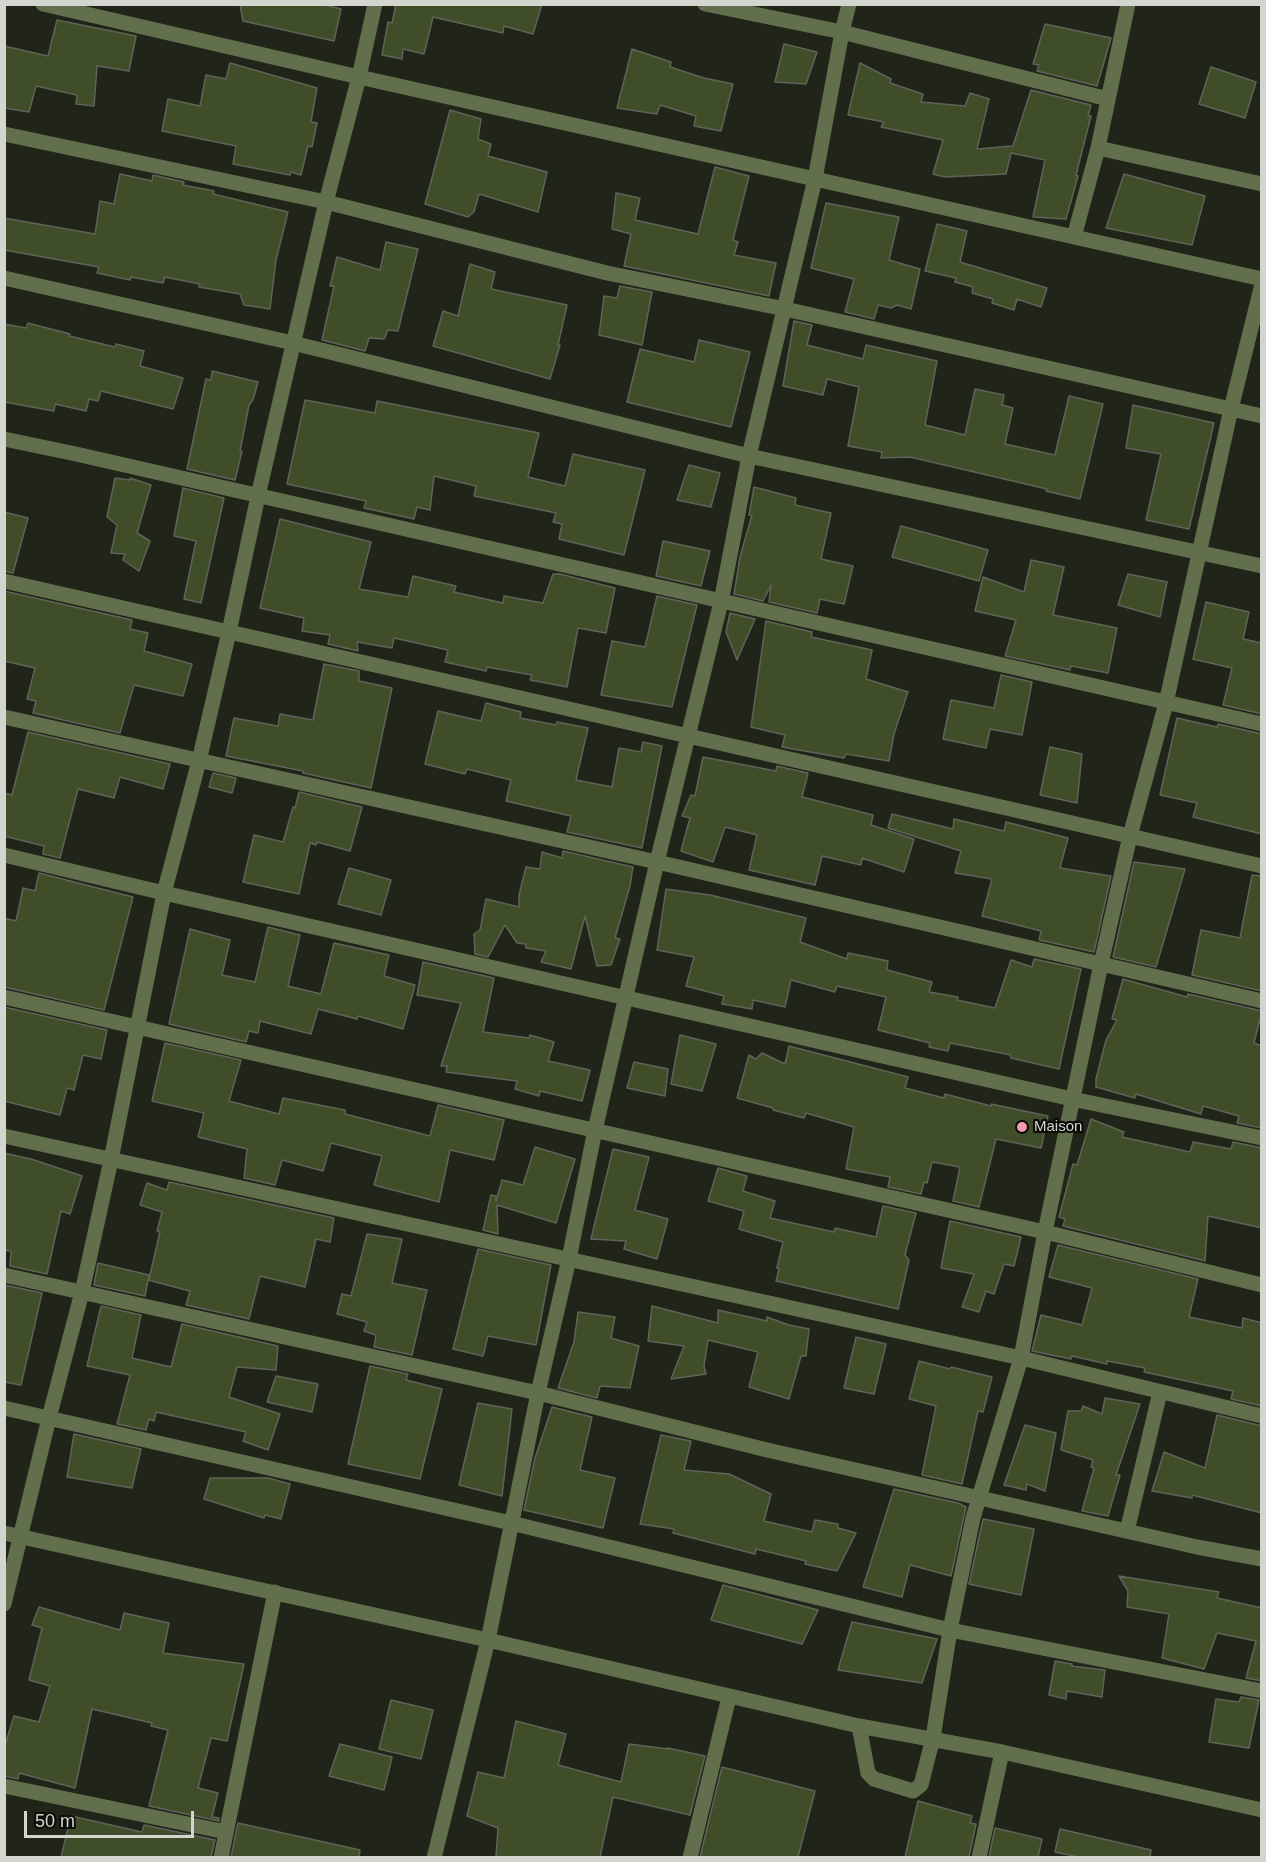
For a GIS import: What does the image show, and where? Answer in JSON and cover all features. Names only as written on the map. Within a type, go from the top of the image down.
[{"type":"street","points":[[43,4],[1262,279]]},
{"type":"street","points":[[4,1604],[82,1292],[111,1160],[164,893],[199,761],[293,343],[375,4]]},
{"type":"street","points":[[705,4],[842,32],[1108,99]]},
{"type":"street","points":[[434,1857],[488,1640],[595,1130],[657,862],[721,602],[749,456],[815,179],[849,4]]},
{"type":"street","points":[[1074,237],[1098,148],[1128,4]]},
{"type":"street","points":[[4,134],[326,202],[607,273],[785,309],[1262,416]]},
{"type":"street","points":[[1098,148],[1262,184]]},
{"type":"street","points":[[4,278],[293,343],[749,456],[1262,566]]},
{"type":"street","points":[[859,1726],[868,1773],[874,1779],[913,1791],[921,1785],[933,1738],[950,1630],[978,1496],[1022,1358],[1045,1232],[1101,964],[1130,836],[1166,703],[1231,409],[1262,284]]},
{"type":"street","points":[[4,439],[1262,724]]},
{"type":"street","points":[[4,581],[1262,866]]},
{"type":"street","points":[[4,717],[657,862],[1262,1001]]},
{"type":"street","points":[[4,855],[1072,1100],[1262,1138]]},
{"type":"street","points":[[4,997],[1045,1232],[1262,1285]]},
{"type":"street","points":[[4,1136],[1022,1358],[1262,1416]]},
{"type":"street","points":[[4,1275],[538,1393],[767,1450],[1197,1547],[1262,1559]]},
{"type":"street","points":[[1127,1531],[1160,1392]]},
{"type":"street","points":[[4,1408],[511,1523],[950,1630],[1262,1691]]},
{"type":"street","points":[[4,1533],[488,1640],[859,1726],[1002,1752],[1262,1810]]},
{"type":"street","points":[[221,1857],[275,1592]]},
{"type":"street","points":[[690,1857],[729,1697]]},
{"type":"street","points":[[979,1857],[1002,1752]]},
{"type":"street","points":[[4,1786],[226,1832]]},
{"type":"building","points":[[240,4],[321,4],[341,9],[334,41],[243,21]]},
{"type":"building","points":[[396,4],[542,4],[533,34],[504,26],[503,33],[433,17],[424,54],[403,49],[402,59],[382,55],[388,22],[392,23]]},
{"type":"building","points":[[57,20],[136,36],[129,71],[97,66],[94,106],[76,104],[77,95],[36,86],[29,112],[4,108],[4,46],[48,56]]},
{"type":"building","points":[[1045,24],[1111,38],[1097,86],[1037,71],[1039,65],[1033,64]]},
{"type":"building","points":[[784,44],[817,52],[806,84],[775,82]]},
{"type":"building","points":[[632,49],[671,62],[670,67],[733,84],[721,131],[694,126],[696,116],[660,105],[657,114],[617,108]]},
{"type":"building","points":[[230,63],[317,88],[311,122],[317,123],[312,147],[308,146],[301,175],[233,164],[236,146],[162,131],[168,99],[200,106],[206,75],[226,79]]},
{"type":"building","points":[[860,63],[891,79],[890,83],[923,94],[921,102],[965,106],[970,93],[989,99],[977,149],[1013,146],[1031,90],[1091,105],[1088,116],[1091,116],[1076,175],[1078,176],[1066,219],[1033,217],[1045,160],[1011,153],[1006,174],[945,177],[933,174],[943,140],[881,127],[884,122],[848,115]]},
{"type":"building","points":[[1211,67],[1256,82],[1245,118],[1199,104]]},
{"type":"building","points":[[450,110],[481,119],[478,139],[491,144],[488,156],[547,172],[538,212],[479,194],[474,212],[468,217],[425,204]]},
{"type":"building","points":[[715,167],[749,176],[733,240],[738,242],[734,255],[776,263],[769,296],[624,266],[631,234],[612,229],[616,193],[640,198],[635,220],[698,234]]},
{"type":"building","points":[[120,174],[152,181],[153,175],[184,182],[183,185],[214,191],[213,194],[288,212],[276,260],[270,309],[244,305],[240,294],[199,287],[200,284],[165,277],[163,283],[131,277],[130,280],[97,273],[99,267],[4,250],[4,218],[95,234],[100,201],[114,204]]},
{"type":"building","points":[[1124,174],[1205,196],[1192,245],[1106,228]]},
{"type":"building","points":[[826,203],[899,217],[889,260],[920,269],[911,309],[897,305],[891,308],[878,305],[874,319],[845,312],[854,279],[811,268]]},
{"type":"building","points":[[937,224],[967,231],[960,262],[1047,288],[1041,307],[1017,299],[1014,310],[992,303],[993,299],[972,293],[973,287],[955,282],[956,278],[925,271]]},
{"type":"building","points":[[386,242],[418,249],[398,331],[388,330],[384,339],[369,338],[365,351],[322,340],[334,286],[330,286],[337,257],[380,270]]},
{"type":"building","points":[[470,264],[495,272],[491,289],[567,305],[558,345],[560,345],[550,379],[433,346],[443,311],[458,316]]},
{"type":"building","points":[[620,286],[652,292],[642,345],[599,335],[604,296],[617,298]]},
{"type":"building","points":[[794,321],[812,325],[807,345],[863,359],[866,345],[937,361],[925,425],[965,435],[975,389],[1004,395],[1002,405],[1013,408],[1005,444],[1055,455],[1069,396],[1103,404],[1080,499],[910,457],[881,458],[882,452],[848,446],[859,387],[827,379],[823,395],[783,386]]},
{"type":"building","points":[[28,323],[70,334],[69,336],[144,351],[140,366],[183,378],[173,409],[101,391],[98,401],[89,399],[86,411],[55,404],[54,411],[4,402],[4,324],[26,328]]},
{"type":"building","points":[[699,340],[750,352],[731,427],[627,402],[640,349],[694,362]]},
{"type":"building","points":[[212,371],[258,382],[253,400],[249,405],[235,480],[187,469],[206,379],[211,380]]},
{"type":"building","points":[[305,400],[375,413],[377,401],[539,433],[528,477],[565,486],[573,454],[645,470],[624,555],[559,539],[562,524],[553,522],[556,513],[474,496],[476,486],[434,476],[430,510],[417,507],[414,519],[364,508],[366,501],[287,484]]},
{"type":"building","points":[[1133,405],[1214,423],[1189,529],[1146,520],[1161,454],[1126,448]]},
{"type":"building","points":[[689,465],[720,473],[711,507],[677,500]]},
{"type":"building","points":[[115,478],[130,480],[130,478],[151,485],[137,533],[150,541],[139,571],[123,560],[125,554],[111,553],[117,525],[107,517]]},
{"type":"building","points":[[754,487],[796,498],[795,505],[831,513],[821,559],[853,566],[844,604],[820,599],[817,613],[769,602],[771,585],[763,601],[734,594],[740,557],[752,515],[749,515]]},
{"type":"building","points":[[183,488],[224,498],[201,603],[184,599],[196,541],[174,536]]},
{"type":"building","points":[[4,512],[28,518],[13,573],[4,571]]},
{"type":"building","points":[[280,519],[371,542],[359,589],[408,597],[413,576],[456,586],[454,592],[503,603],[504,596],[543,603],[553,574],[615,588],[606,633],[578,628],[567,687],[530,680],[532,675],[487,667],[486,671],[445,662],[448,650],[394,638],[392,648],[357,642],[358,651],[328,644],[330,635],[302,631],[304,618],[260,608]]},
{"type":"building","points":[[901,526],[988,550],[979,581],[892,557]]},
{"type":"building","points":[[663,541],[710,551],[701,586],[656,576]]},
{"type":"building","points":[[1031,560],[1064,567],[1053,615],[1117,628],[1108,673],[1071,666],[1070,670],[1005,656],[1016,620],[975,611],[983,577],[1024,592]]},
{"type":"building","points":[[1128,574],[1167,582],[1160,617],[1118,605]]},
{"type":"building","points":[[4,591],[132,620],[130,629],[148,633],[144,651],[192,664],[183,696],[134,685],[120,733],[33,713],[36,701],[27,699],[35,668],[4,661]]},
{"type":"building","points":[[657,596],[697,605],[672,707],[601,695],[612,641],[645,647]]},
{"type":"building","points":[[1206,602],[1249,612],[1243,639],[1262,643],[1262,714],[1223,705],[1232,668],[1193,659]]},
{"type":"building","points":[[730,613],[755,619],[737,660],[726,632]]},
{"type":"building","points":[[766,621],[812,632],[811,637],[872,650],[866,679],[908,692],[894,734],[889,761],[846,754],[844,758],[782,747],[785,735],[751,727]]},
{"type":"building","points":[[324,664],[359,671],[359,681],[392,688],[371,788],[303,773],[303,771],[226,756],[234,718],[278,726],[280,714],[313,720]]},
{"type":"building","points":[[1001,675],[1032,682],[1022,735],[990,729],[986,748],[943,739],[951,700],[994,708]]},
{"type":"building","points":[[486,703],[521,712],[520,718],[588,728],[576,780],[612,787],[619,748],[641,752],[643,742],[662,746],[642,848],[567,832],[571,816],[506,801],[511,780],[467,769],[465,774],[425,764],[438,711],[481,721]]},
{"type":"building","points":[[1177,718],[1262,734],[1262,834],[1193,817],[1197,803],[1160,795]]},
{"type":"building","points":[[28,732],[170,764],[163,789],[120,777],[114,798],[78,789],[60,858],[43,854],[44,846],[4,836],[4,793],[12,795]]},
{"type":"building","points":[[1050,747],[1082,754],[1077,803],[1040,795]]},
{"type":"building","points":[[703,757],[776,771],[777,766],[808,773],[802,797],[873,815],[871,825],[914,839],[904,872],[862,858],[861,865],[822,856],[815,885],[749,870],[757,835],[725,827],[713,862],[681,851],[690,818],[682,816],[691,795],[695,796]]},
{"type":"building","points":[[213,773],[236,778],[232,793],[209,787]]},
{"type":"building","points":[[299,792],[362,807],[350,851],[317,842],[316,845],[310,843],[299,894],[243,882],[254,835],[283,842]]},
{"type":"building","points":[[892,814],[953,829],[954,819],[1004,831],[1006,822],[1068,838],[1060,868],[1111,876],[1094,952],[1039,940],[1041,931],[982,916],[992,879],[955,873],[961,851],[888,828]]},
{"type":"building","points":[[563,851],[633,867],[615,938],[620,939],[611,965],[597,966],[585,916],[571,969],[541,962],[546,951],[526,948],[526,944],[517,943],[505,925],[488,957],[475,954],[474,934],[480,930],[486,899],[519,907],[519,895],[526,867],[540,869],[542,852],[562,858]]},
{"type":"building","points":[[1134,862],[1185,869],[1156,967],[1113,957]]},
{"type":"building","points":[[349,868],[391,880],[381,915],[338,904]]},
{"type":"building","points":[[39,873],[133,897],[104,1010],[4,987],[4,918],[16,921],[23,888],[35,891]]},
{"type":"building","points":[[1252,875],[1262,876],[1262,991],[1192,975],[1201,930],[1240,938]]},
{"type":"building","points":[[666,889],[710,895],[806,918],[800,942],[847,959],[848,953],[888,961],[887,970],[932,982],[929,992],[958,997],[957,1000],[995,1008],[1011,960],[1032,967],[1034,959],[1081,969],[1059,1069],[1011,1058],[1011,1055],[950,1043],[948,1051],[929,1047],[930,1043],[878,1030],[886,997],[837,986],[835,992],[791,980],[785,1007],[753,1000],[752,1009],[722,1004],[724,996],[686,986],[694,957],[657,950]]},
{"type":"building","points":[[268,927],[300,935],[288,986],[321,994],[334,943],[389,955],[384,976],[415,985],[403,1029],[358,1016],[357,1019],[318,1009],[311,1034],[260,1021],[258,1033],[249,1031],[246,1042],[169,1024],[190,929],[230,940],[222,975],[255,982]]},
{"type":"building","points":[[423,962],[494,978],[483,1032],[529,1038],[530,1035],[554,1042],[548,1061],[590,1070],[582,1101],[540,1091],[539,1096],[515,1089],[517,1081],[446,1072],[447,1066],[441,1066],[461,1003],[417,995]]},
{"type":"building","points":[[1123,979],[1187,997],[1188,994],[1262,1011],[1254,1043],[1262,1046],[1262,1128],[1237,1123],[1239,1116],[1203,1106],[1201,1114],[1136,1094],[1135,1098],[1096,1087],[1106,1040],[1117,1020],[1112,1019]]},
{"type":"building","points":[[4,1007],[107,1030],[101,1059],[83,1055],[74,1090],[67,1088],[60,1115],[4,1101]]},
{"type":"building","points":[[680,1035],[716,1044],[702,1091],[671,1084]]},
{"type":"building","points":[[165,1043],[241,1060],[229,1101],[279,1114],[283,1098],[345,1110],[345,1114],[430,1136],[438,1105],[504,1120],[494,1160],[450,1150],[439,1202],[374,1185],[382,1156],[331,1143],[323,1171],[282,1160],[275,1185],[244,1178],[247,1149],[198,1137],[204,1113],[152,1101]]},
{"type":"building","points":[[789,1046],[908,1077],[905,1088],[944,1098],[945,1094],[991,1106],[991,1104],[1048,1116],[1041,1148],[996,1139],[979,1207],[953,1201],[960,1167],[932,1162],[927,1183],[924,1182],[921,1194],[888,1187],[890,1177],[846,1169],[854,1127],[806,1113],[804,1118],[737,1098],[749,1055],[756,1059],[762,1053],[785,1064]]},
{"type":"building","points":[[634,1062],[668,1069],[665,1096],[627,1088]]},
{"type":"building","points":[[1091,1119],[1124,1132],[1122,1137],[1190,1152],[1193,1142],[1231,1149],[1233,1142],[1262,1148],[1262,1228],[1208,1216],[1205,1261],[1063,1226],[1065,1219],[1059,1217],[1073,1164],[1077,1165]]},
{"type":"building","points":[[535,1147],[575,1159],[556,1223],[497,1205],[498,1234],[483,1230],[491,1195],[496,1196],[496,1201],[502,1180],[523,1185]]},
{"type":"building","points":[[613,1149],[649,1157],[635,1210],[668,1219],[657,1259],[624,1249],[626,1241],[591,1239]]},
{"type":"building","points":[[4,1153],[31,1159],[82,1176],[70,1214],[61,1211],[47,1274],[10,1266],[11,1251],[4,1250]]},
{"type":"building","points":[[718,1168],[747,1176],[743,1191],[775,1201],[770,1218],[834,1232],[835,1228],[876,1237],[883,1206],[916,1213],[905,1255],[909,1260],[898,1309],[776,1281],[783,1242],[739,1229],[744,1211],[708,1201]]},
{"type":"building","points":[[169,1182],[334,1218],[330,1242],[316,1239],[305,1287],[260,1276],[249,1319],[186,1305],[190,1291],[148,1280],[145,1296],[94,1285],[98,1263],[149,1275],[149,1279],[160,1232],[157,1231],[162,1212],[140,1205],[147,1183],[167,1190]]},
{"type":"building","points":[[950,1221],[1021,1237],[1014,1266],[1004,1264],[994,1294],[986,1291],[979,1312],[962,1307],[974,1274],[941,1268]]},
{"type":"building","points":[[367,1234],[402,1239],[392,1283],[427,1290],[412,1355],[374,1347],[376,1335],[364,1331],[367,1322],[337,1314],[342,1294],[351,1296]]},
{"type":"building","points":[[1058,1245],[1198,1279],[1189,1317],[1242,1328],[1243,1318],[1262,1323],[1262,1406],[1231,1399],[1233,1391],[1144,1372],[1145,1368],[1107,1361],[1107,1364],[1072,1356],[1071,1359],[1032,1351],[1041,1315],[1082,1325],[1092,1288],[1049,1277]]},
{"type":"building","points":[[478,1249],[551,1265],[536,1345],[488,1336],[483,1356],[453,1349]]},
{"type":"building","points":[[5,1285],[42,1293],[21,1385],[4,1382]]},
{"type":"building","points":[[101,1306],[141,1315],[132,1358],[171,1367],[182,1324],[278,1346],[276,1370],[237,1367],[229,1397],[280,1414],[268,1450],[243,1441],[246,1432],[156,1412],[154,1421],[149,1419],[146,1430],[117,1424],[130,1375],[87,1366]]},
{"type":"building","points":[[652,1306],[718,1323],[718,1310],[767,1321],[767,1317],[809,1329],[806,1356],[801,1356],[789,1399],[749,1387],[758,1352],[708,1340],[704,1366],[706,1374],[671,1379],[684,1346],[648,1341]]},
{"type":"building","points":[[578,1312],[615,1317],[611,1338],[639,1346],[630,1388],[600,1386],[597,1398],[558,1388],[574,1342]]},
{"type":"building","points":[[856,1337],[886,1344],[874,1394],[844,1388]]},
{"type":"building","points":[[919,1361],[992,1377],[983,1412],[978,1411],[962,1484],[922,1475],[936,1406],[909,1399]]},
{"type":"building","points":[[370,1366],[408,1374],[406,1380],[442,1389],[420,1479],[348,1464]]},
{"type":"building","points":[[276,1376],[318,1384],[312,1412],[267,1402]]},
{"type":"building","points":[[1105,1398],[1140,1404],[1116,1475],[1120,1475],[1108,1516],[1082,1511],[1094,1468],[1091,1467],[1093,1460],[1061,1450],[1068,1411],[1081,1411],[1083,1406],[1102,1414]]},
{"type":"building","points":[[478,1403],[512,1409],[502,1496],[459,1485]]},
{"type":"building","points":[[552,1407],[592,1417],[580,1470],[615,1478],[603,1528],[524,1510],[535,1458]]},
{"type":"building","points":[[1217,1415],[1262,1426],[1262,1513],[1192,1495],[1192,1498],[1152,1491],[1164,1452],[1205,1468]]},
{"type":"building","points":[[1025,1425],[1056,1433],[1045,1491],[1027,1484],[1026,1490],[1004,1485]]},
{"type":"building","points":[[74,1434],[141,1449],[132,1488],[67,1477]]},
{"type":"building","points":[[661,1435],[691,1441],[684,1470],[729,1474],[771,1494],[764,1521],[812,1532],[815,1520],[838,1524],[838,1528],[856,1533],[837,1571],[756,1549],[755,1554],[673,1533],[674,1529],[640,1524]]},
{"type":"building","points":[[210,1478],[268,1478],[290,1484],[281,1519],[265,1515],[264,1518],[204,1499]]},
{"type":"building","points":[[894,1489],[958,1503],[966,1507],[951,1576],[910,1565],[902,1597],[863,1587]]},
{"type":"building","points":[[983,1519],[1034,1529],[1021,1595],[969,1584]]},
{"type":"building","points":[[1119,1576],[1219,1592],[1217,1598],[1262,1608],[1262,1681],[1246,1678],[1256,1641],[1217,1633],[1204,1669],[1162,1658],[1169,1614],[1127,1607],[1128,1591]]},
{"type":"building","points":[[723,1585],[818,1610],[802,1644],[711,1620]]},
{"type":"building","points":[[39,1607],[120,1630],[124,1613],[169,1623],[163,1653],[244,1664],[227,1741],[211,1738],[198,1788],[218,1793],[212,1817],[219,1818],[219,1821],[149,1806],[168,1730],[151,1726],[152,1723],[92,1709],[75,1788],[19,1773],[18,1779],[4,1776],[4,1748],[14,1716],[39,1722],[50,1686],[29,1680],[42,1628],[32,1625]]},
{"type":"building","points":[[852,1622],[937,1639],[922,1683],[838,1670]]},
{"type":"building","points":[[1055,1661],[1072,1664],[1072,1666],[1105,1670],[1102,1697],[1067,1691],[1066,1699],[1049,1695]]},
{"type":"building","points":[[1241,1697],[1259,1700],[1249,1748],[1209,1742],[1216,1699],[1239,1702]]},
{"type":"building","points":[[391,1700],[433,1710],[421,1759],[379,1749]]},
{"type":"building","points":[[516,1721],[566,1734],[558,1765],[621,1782],[629,1744],[668,1748],[705,1756],[690,1815],[613,1797],[600,1857],[496,1857],[498,1828],[467,1816],[478,1772],[504,1778]]},
{"type":"building","points":[[340,1744],[392,1757],[384,1790],[329,1776]]},
{"type":"building","points":[[722,1767],[815,1791],[798,1857],[700,1857]]},
{"type":"building","points":[[918,1801],[972,1816],[970,1823],[976,1824],[969,1857],[905,1857]]},
{"type":"building","points":[[71,1816],[142,1832],[144,1825],[215,1840],[211,1857],[61,1857]]},
{"type":"building","points":[[238,1823],[360,1850],[359,1857],[231,1857]]},
{"type":"building","points":[[995,1828],[1042,1839],[1038,1857],[989,1857]]},
{"type":"building","points":[[1060,1829],[1151,1850],[1150,1857],[1078,1857],[1055,1852]]},
{"type":"place","name":"Maison","points":[[1022,1127]]}]
